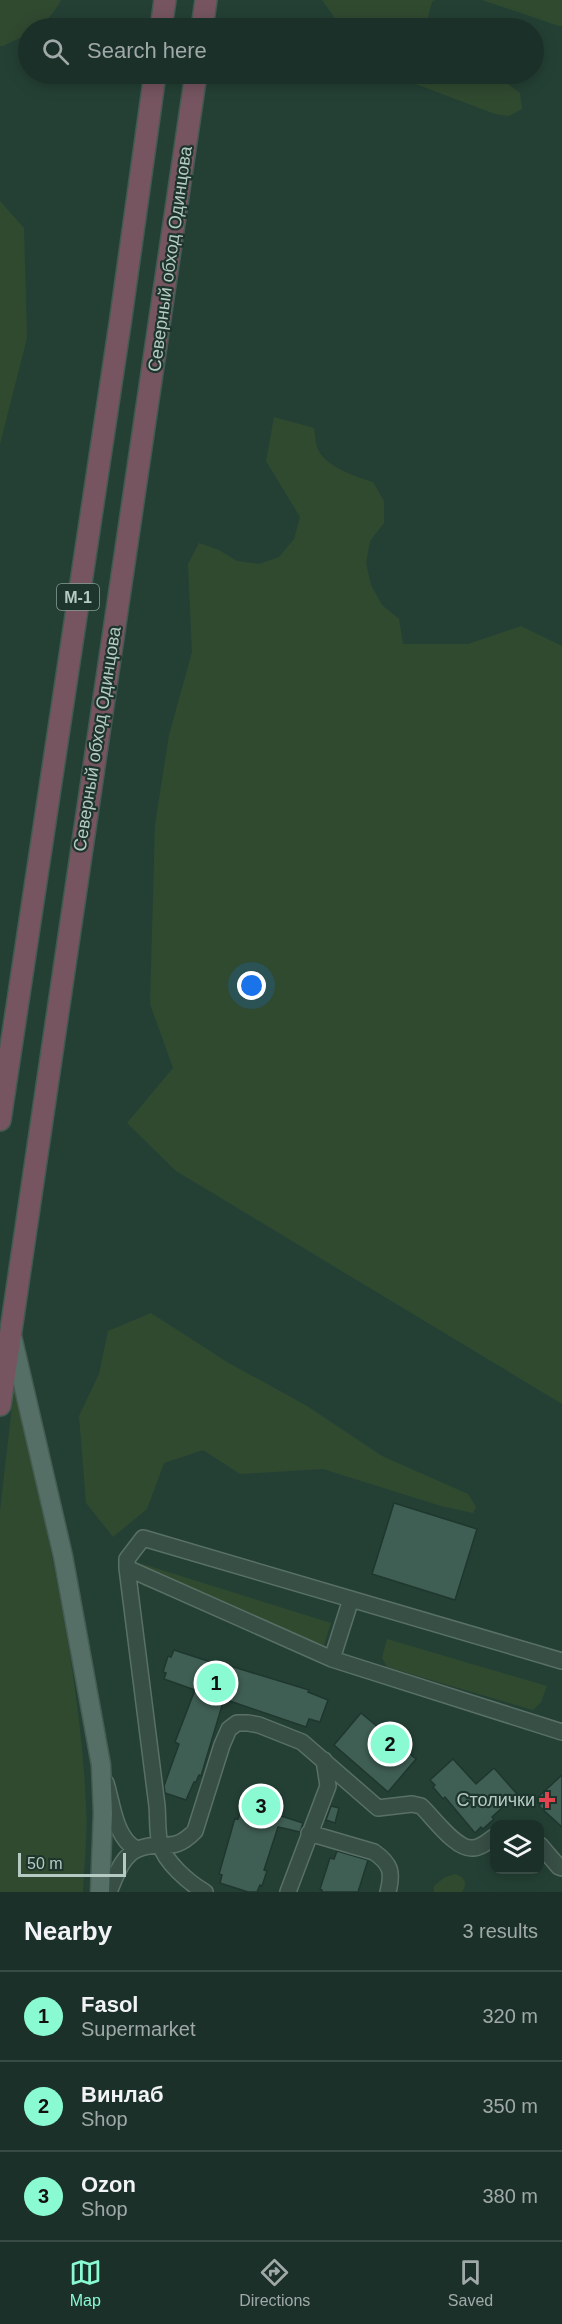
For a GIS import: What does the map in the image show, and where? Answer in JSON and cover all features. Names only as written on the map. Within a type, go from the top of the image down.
[{"type":"highway","points":[[162,18],[165,0]]},
{"type":"highway","points":[[203,18],[206,0]]},
{"type":"highway","name":"М-1","points":[[0,1120],[120,324],[154,84]]},
{"type":"highway","name":"Северный обход Одинцова","points":[[0,1405],[195,84]]},
{"type":"main road","name":"М-1","points":[[11,1331],[63,1556],[101,1765],[103,1813],[100,1892]]},
{"type":"street","points":[[205,1892],[190,1884],[160,1845],[158,1806],[127,1568],[127,1559],[143,1538],[562,1661]]},
{"type":"street","points":[[127,1568],[332,1659],[562,1732]]},
{"type":"street","points":[[332,1659],[351,1599]]},
{"type":"street","points":[[109,1892],[124,1861],[136,1849],[160,1845],[171,1846],[184,1842],[195,1831],[222,1745],[229,1730],[237,1723],[248,1723],[302,1742],[378,1808],[412,1804],[421,1806],[461,1846],[473,1848],[490,1840]]},
{"type":"street","points":[[288,1892],[328,1786],[324,1760]]},
{"type":"street","points":[[101,1765],[118,1829],[128,1844],[136,1849]]},
{"type":"street","points":[[309,1833],[374,1852],[389,1867],[392,1877],[388,1892]]},
{"type":"street","points":[[544,1850],[562,1868]]},
{"type":"green space","points":[[0,0],[61,0],[48,18],[18,18],[18,39],[0,46]]},
{"type":"green space","points":[[322,0],[435,0],[432,2],[429,18],[335,18]]},
{"type":"green space","points":[[482,0],[562,0],[562,26],[544,21],[544,18],[535,18]]},
{"type":"green space","points":[[416,84],[508,84],[520,93],[522,109],[509,116],[495,114]]},
{"type":"green space","points":[[0,201],[24,228],[27,338],[0,444]]},
{"type":"green space","points":[[274,417],[314,428],[320,454],[341,470],[373,482],[384,501],[384,523],[370,541],[366,563],[371,585],[382,605],[399,619],[403,644],[468,644],[521,626],[562,646],[562,1404],[176,1171],[127,1123],[173,1068],[150,1004],[155,825],[169,735],[192,652],[188,564],[199,543],[219,550],[237,561],[259,564],[279,557],[294,539],[300,517],[266,461]]},
{"type":"green space","points":[[151,1313],[227,1362],[307,1406],[382,1456],[468,1494],[476,1507],[473,1513],[441,1506],[323,1469],[240,1474],[203,1450],[164,1463],[147,1509],[113,1537],[86,1503],[79,1416],[99,1374],[108,1331]]},
{"type":"green space","points":[[15,1380],[59,1592],[76,1699],[86,1817],[83,1892],[0,1892],[0,1511]]},
{"type":"green space","points":[[136,1562],[331,1623],[324,1645],[143,1586],[136,1570]]},
{"type":"green space","points":[[387,1639],[547,1686],[541,1702],[533,1710],[387,1667],[382,1658]]},
{"type":"green space","points":[[455,1874],[464,1881],[465,1886],[462,1892],[434,1892],[434,1886],[445,1877]]},
{"type":"building","points":[[394,1503],[477,1529],[455,1600],[372,1574]]},
{"type":"building","points":[[174,1650],[309,1690],[308,1692],[328,1700],[320,1722],[309,1719],[306,1727],[224,1699],[201,1776],[199,1775],[194,1782],[186,1800],[165,1793],[164,1786],[179,1744],[175,1742],[195,1690],[164,1679],[166,1673],[163,1672],[168,1656],[171,1657]]},
{"type":"building","points":[[361,1713],[416,1759],[388,1792],[334,1745]]},
{"type":"building","points":[[453,1759],[476,1784],[494,1768],[517,1794],[492,1817],[494,1819],[475,1833],[445,1797],[443,1799],[430,1780]]},
{"type":"building","points":[[562,1775],[562,1827],[539,1806],[541,1804],[536,1799]]},
{"type":"building","points":[[248,1791],[282,1801],[281,1816],[303,1823],[300,1832],[278,1827],[264,1870],[267,1871],[262,1886],[260,1885],[257,1892],[248,1892],[220,1883],[222,1875],[219,1874],[235,1818],[238,1819]]},
{"type":"building","points":[[331,1806],[339,1808],[335,1823],[326,1820]]},
{"type":"building","points":[[337,1851],[368,1860],[358,1892],[322,1892],[320,1889],[330,1858],[334,1859]]},
{"type":"place","name":"Fasol","points":[[216,1683]]},
{"type":"place","name":"Винлаб","points":[[390,1744]]},
{"type":"place","name":"Столички","points":[[547,1800]]},
{"type":"place","name":"Ozon","points":[[261,1806]]}]
